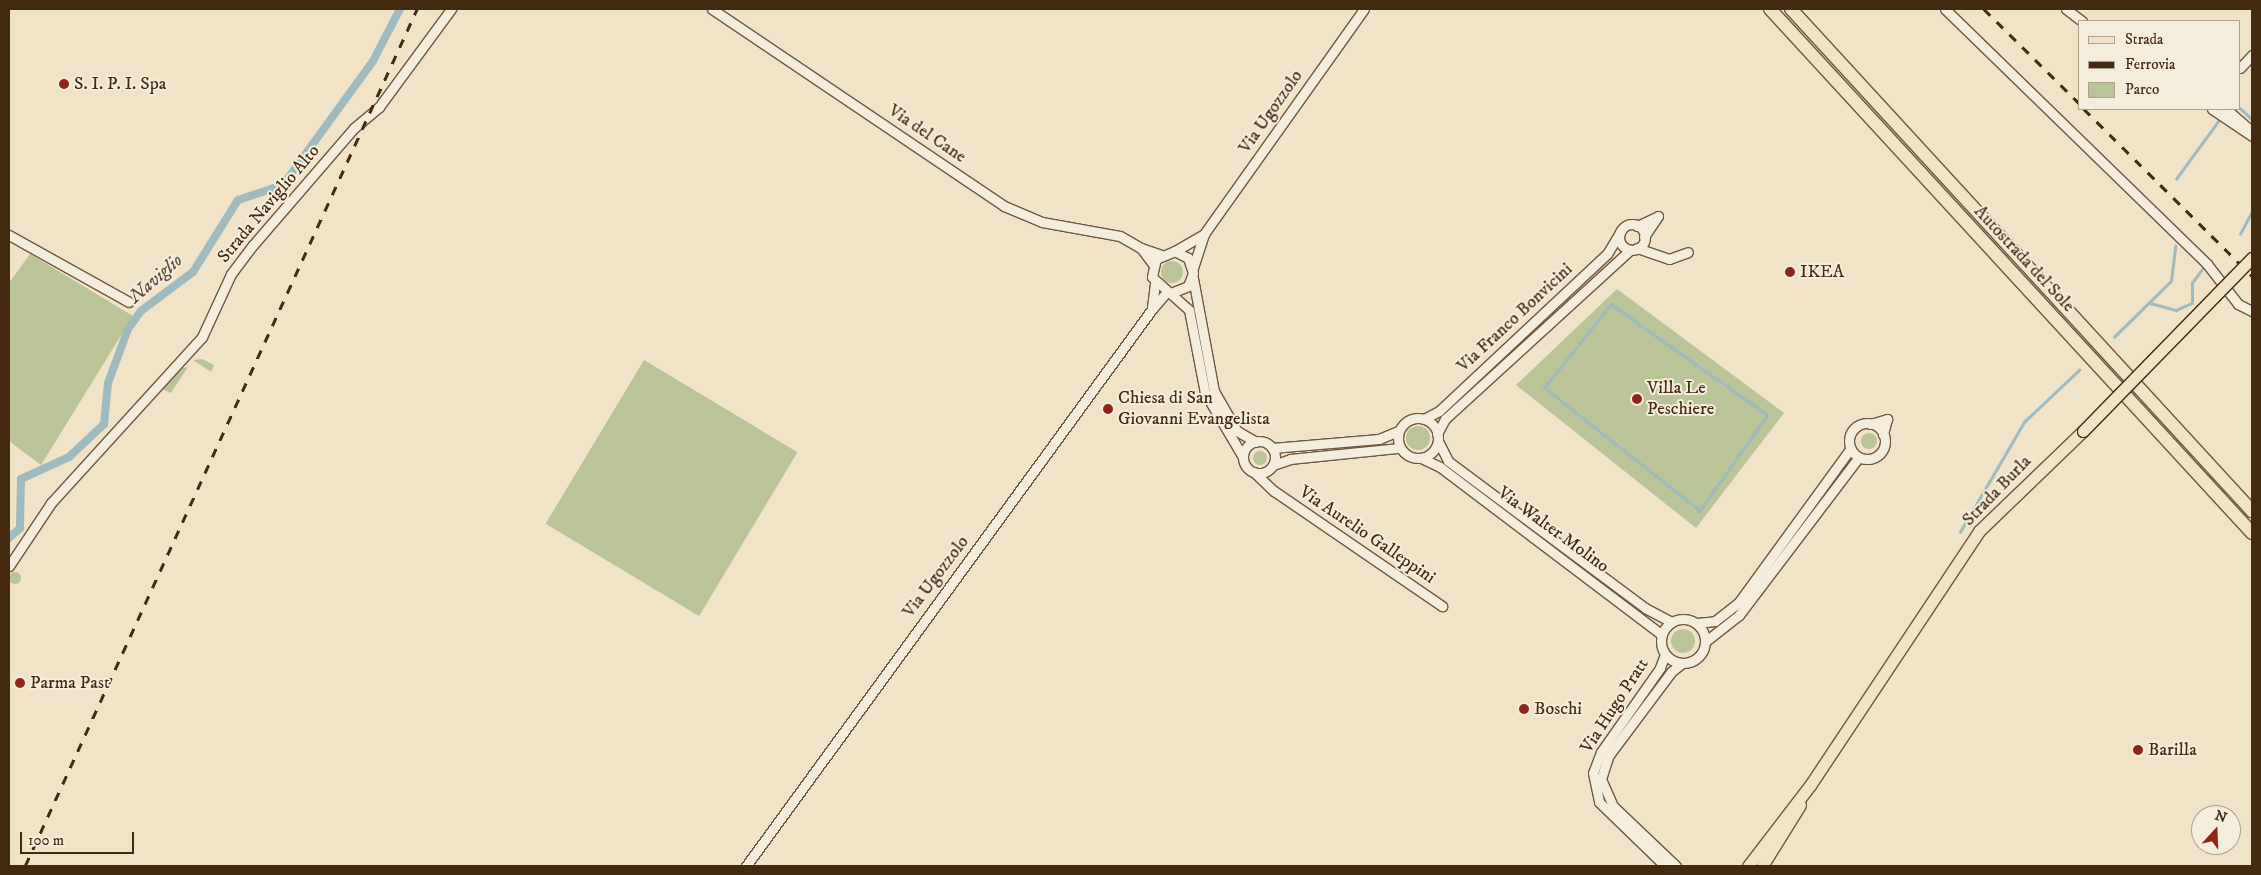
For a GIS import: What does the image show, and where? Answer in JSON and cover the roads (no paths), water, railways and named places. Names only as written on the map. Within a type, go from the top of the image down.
[{"type":"highway","name":"Autostrada del Sole","points":[[1770,9],[2252,533]]},
{"type":"highway","name":"Autostrada del Sole","points":[[1792,9],[2252,511]]},
{"type":"main road","name":"Strada Burla","points":[[1762,866],[1811,784],[1979,531],[2083,431],[2252,258]]},
{"type":"main road","name":"Strada Burla","points":[[1747,866],[1811,784]]},
{"type":"street","name":"Strada Naviglio Alto","points":[[9,566],[51,503],[202,337],[231,274],[253,245],[354,128],[379,107],[451,9]]},
{"type":"street","name":"Via del Cane","points":[[712,9],[1004,206],[1042,222],[1120,236],[1141,248],[1161,255]]},
{"type":"street","name":"Via Ugozzolo","points":[[746,866],[1152,309],[1169,292],[1184,290],[1193,278],[1193,268],[1204,234],[1364,9]]},
{"type":"street","points":[[1945,9],[2207,264],[2238,304],[2252,311]]},
{"type":"street","points":[[2066,9],[2081,20]]},
{"type":"street","points":[[2241,67],[2252,55]]},
{"type":"street","points":[[2213,110],[2252,136]]},
{"type":"street","points":[[2227,110],[2252,132]]},
{"type":"street","name":"Via Franco Bonvicini","points":[[1438,437],[1459,406],[1634,249],[1644,238],[1658,216],[1637,226]]},
{"type":"street","points":[[1653,252],[1637,226],[1625,226],[1620,232],[1621,244],[1634,249],[1653,252],[1675,259],[1688,252]]},
{"type":"street","name":"Via Franco Bonvicini","points":[[1424,419],[1440,411],[1607,254],[1620,232]]},
{"type":"street","name":"Via Ugozzolo","points":[[1161,255],[1175,251],[1204,234]]},
{"type":"street","points":[[9,235],[129,302]]},
{"type":"street","name":"Via del Cane","points":[[1141,248],[1153,264]]},
{"type":"street","points":[[1175,251],[1184,255],[1193,268]]},
{"type":"street","points":[[1153,264],[1161,255]]},
{"type":"street","name":"Via Ugozzolo","points":[[1152,309],[1155,283],[1153,264]]},
{"type":"street","points":[[1193,278],[1214,391],[1236,431],[1272,448],[1379,438],[1398,431],[1412,419],[1424,419]]},
{"type":"street","points":[[1155,283],[1169,292],[1191,315],[1207,399],[1254,472],[1290,459],[1400,448],[1398,431]]},
{"type":"street","name":"Via Walter Molino","points":[[1424,419],[1438,437],[1448,461],[1645,608],[1671,622]]},
{"type":"street","points":[[1870,424],[1884,434],[1884,446],[1879,455],[1859,457],[1739,615],[1706,641],[1700,656],[1682,663],[1664,654],[1662,635],[1671,622],[1683,618],[1697,623],[1715,621],[1739,602],[1851,448],[1854,430],[1870,424]]},
{"type":"street","points":[[1421,458],[1430,454],[1438,437]]},
{"type":"street","points":[[1243,457],[1256,442]]},
{"type":"street","points":[[1272,448],[1272,466]]},
{"type":"street","name":"Via Walter Molino","points":[[1400,448],[1408,456],[1421,458],[1448,472],[1662,635]]},
{"type":"street","points":[[1851,448],[1859,457]]},
{"type":"street","name":"Via Aurelio Galleppini","points":[[1272,466],[1274,492]]},
{"type":"street","name":"Via Aurelio Galleppini","points":[[1254,472],[1274,492],[1442,606]]},
{"type":"street","points":[[1697,623],[1706,641]]},
{"type":"street","name":"Via Hugo Pratt","points":[[1664,654],[1660,668],[1600,752],[1593,773],[1599,802],[1665,866]]},
{"type":"street","name":"Via Hugo Pratt","points":[[1676,866],[1614,806],[1601,779],[1609,755],[1671,672],[1682,663]]},
{"type":"street","points":[[1664,855],[1680,866]]},
{"type":"waterway","name":"Naviglio","points":[[9,538],[20,528],[21,479],[69,457],[104,424],[108,383],[128,329],[141,311],[193,272],[238,200],[283,185],[373,61],[400,9]]},
{"type":"waterway","points":[[2241,109],[2252,119]]},
{"type":"waterway","points":[[2176,179],[2219,120]]},
{"type":"waterway","points":[[2240,234],[2252,211]]},
{"type":"waterway","points":[[2114,337],[2171,281],[2175,246]]},
{"type":"waterway","points":[[2150,303],[2176,310],[2192,303],[2192,283],[2203,268]]},
{"type":"waterway","points":[[1611,304],[1768,415],[1700,511],[1544,388],[1611,304]]},
{"type":"waterway","points":[[1960,532],[2024,422],[2079,370]]},
{"type":"railway","points":[[25,866],[417,9]]},
{"type":"railway","points":[[1984,9],[2078,102]]},
{"type":"railway","points":[[2085,110],[2252,276]]},
{"type":"place","name":"S. I. P. I. Spa","points":[[64,84]]},
{"type":"place","name":"IKEA","points":[[1790,272]]},
{"type":"place","name":"Villa Le Peschiere","points":[[1637,399]]},
{"type":"place","name":"Chiesa di San Giovanni Evangelista","points":[[1108,409]]},
{"type":"place","name":"Parma Past","points":[[20,683]]},
{"type":"place","name":"Boschi","points":[[1524,709]]},
{"type":"place","name":"Barilla","points":[[2138,750]]}]
